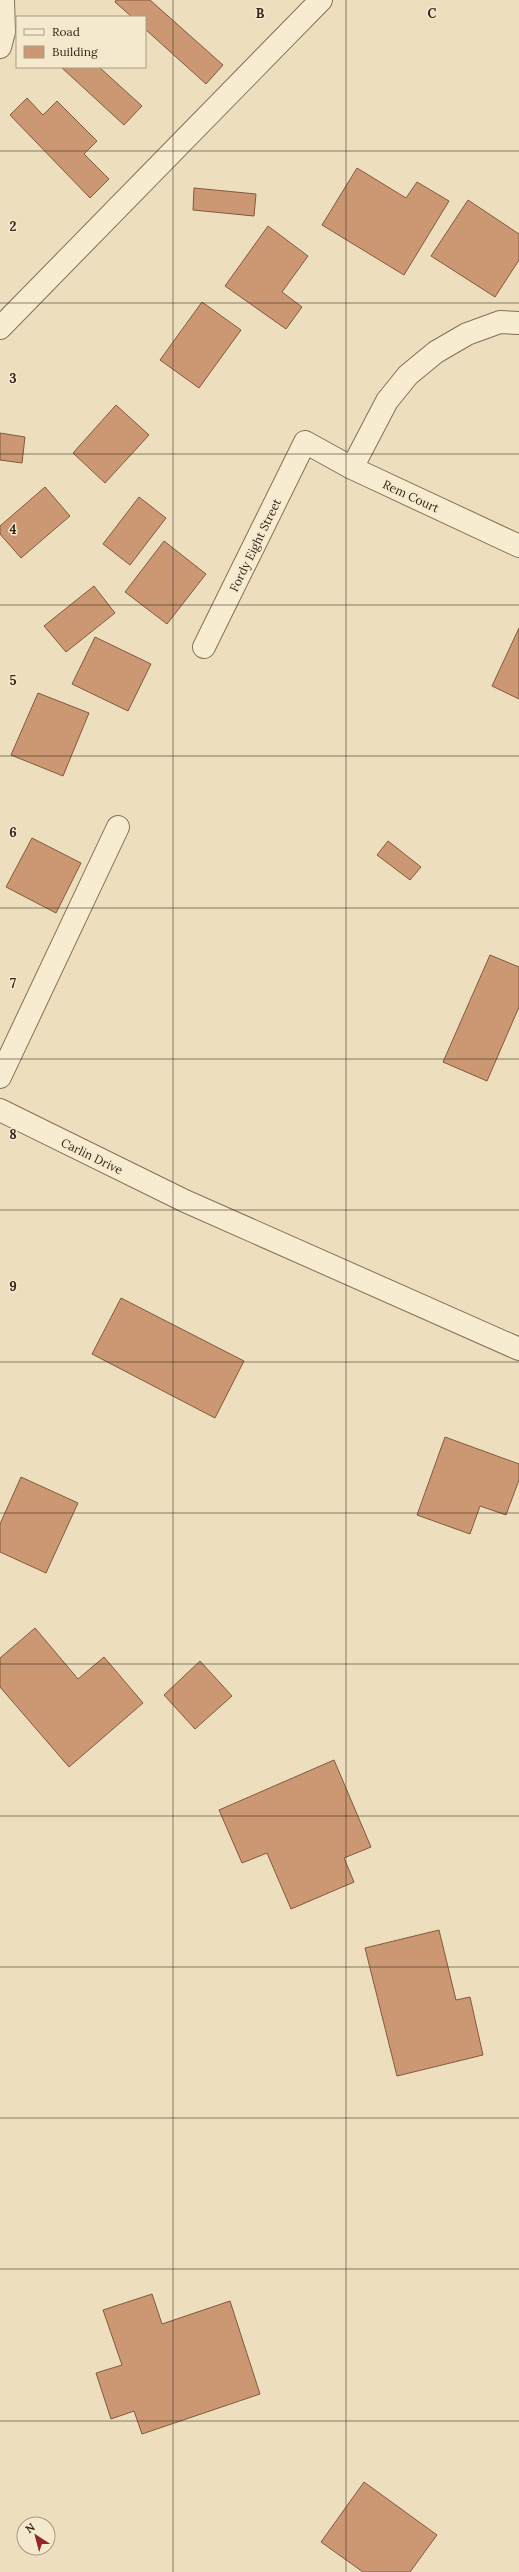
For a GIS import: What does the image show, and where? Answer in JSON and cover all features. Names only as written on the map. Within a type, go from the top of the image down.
[{"type":"street","points":[[0,47],[4,32],[3,0]]},
{"type":"street","points":[[0,328],[321,0]]},
{"type":"street","points":[[352,468],[387,401],[408,375],[436,352],[467,334],[500,322],[519,323]]},
{"type":"street","name":"Rem Court","points":[[306,442],[352,468],[519,546]]},
{"type":"street","name":"Fordy Eight Street","points":[[204,647],[306,442]]},
{"type":"street","points":[[0,1077],[118,827]]},
{"type":"street","name":"Carlin Drive","points":[[0,1110],[185,1201],[519,1349]]},
{"type":"building","points":[[116,0],[150,0],[223,65],[206,84],[146,30],[146,16],[131,16],[115,2]]},
{"type":"building","points":[[62,68],[100,68],[142,106],[124,125]]},
{"type":"building","points":[[27,98],[43,115],[57,101],[97,141],[84,154],[109,179],[90,198],[10,115]]},
{"type":"building","points":[[357,168],[406,198],[417,182],[449,201],[404,275],[322,225]]},
{"type":"building","points":[[194,188],[256,194],[254,216],[193,210]]},
{"type":"building","points":[[468,200],[519,234],[519,260],[495,297],[431,256]]},
{"type":"building","points":[[268,226],[308,256],[282,292],[302,307],[286,329],[225,286]]},
{"type":"building","points":[[202,302],[241,330],[199,388],[160,360]]},
{"type":"building","points":[[116,405],[149,435],[105,483],[73,453]]},
{"type":"building","points":[[0,433],[25,437],[22,463],[0,460]]},
{"type":"building","points":[[45,487],[70,516],[21,558],[0,534],[0,526]]},
{"type":"building","points":[[139,497],[166,518],[130,565],[103,544]]},
{"type":"building","points":[[164,541],[206,574],[167,624],[125,592]]},
{"type":"building","points":[[94,586],[115,613],[66,652],[44,626]]},
{"type":"building","points":[[519,628],[519,699],[492,686]]},
{"type":"building","points":[[95,637],[151,664],[128,711],[72,684]]},
{"type":"building","points":[[38,693],[89,713],[63,776],[11,755]]},
{"type":"building","points":[[32,838],[81,863],[56,913],[6,887]]},
{"type":"building","points":[[388,841],[421,867],[410,880],[377,855]]},
{"type":"building","points":[[490,955],[519,967],[519,1007],[487,1081],[443,1062]]},
{"type":"building","points":[[121,1298],[244,1361],[215,1418],[92,1354]]},
{"type":"building","points":[[445,1437],[519,1464],[519,1480],[506,1515],[480,1506],[470,1534],[417,1515]]},
{"type":"building","points":[[21,1477],[78,1503],[46,1573],[0,1552],[0,1524]]},
{"type":"building","points":[[35,1628],[78,1679],[104,1657],[143,1703],[69,1767],[0,1687],[0,1658]]},
{"type":"building","points":[[200,1661],[232,1696],[195,1729],[164,1695]]},
{"type":"building","points":[[334,1760],[371,1847],[344,1858],[354,1882],[291,1909],[267,1853],[242,1863],[219,1810]]},
{"type":"building","points":[[439,1930],[456,2000],[470,1997],[483,2055],[397,2076],[365,1948]]},
{"type":"building","points":[[152,2294],[162,2324],[230,2301],[260,2394],[142,2434],[134,2411],[111,2419],[96,2373],[122,2365],[103,2310]]},
{"type":"building","points":[[364,2482],[437,2535],[410,2572],[363,2572],[321,2542]]}]
